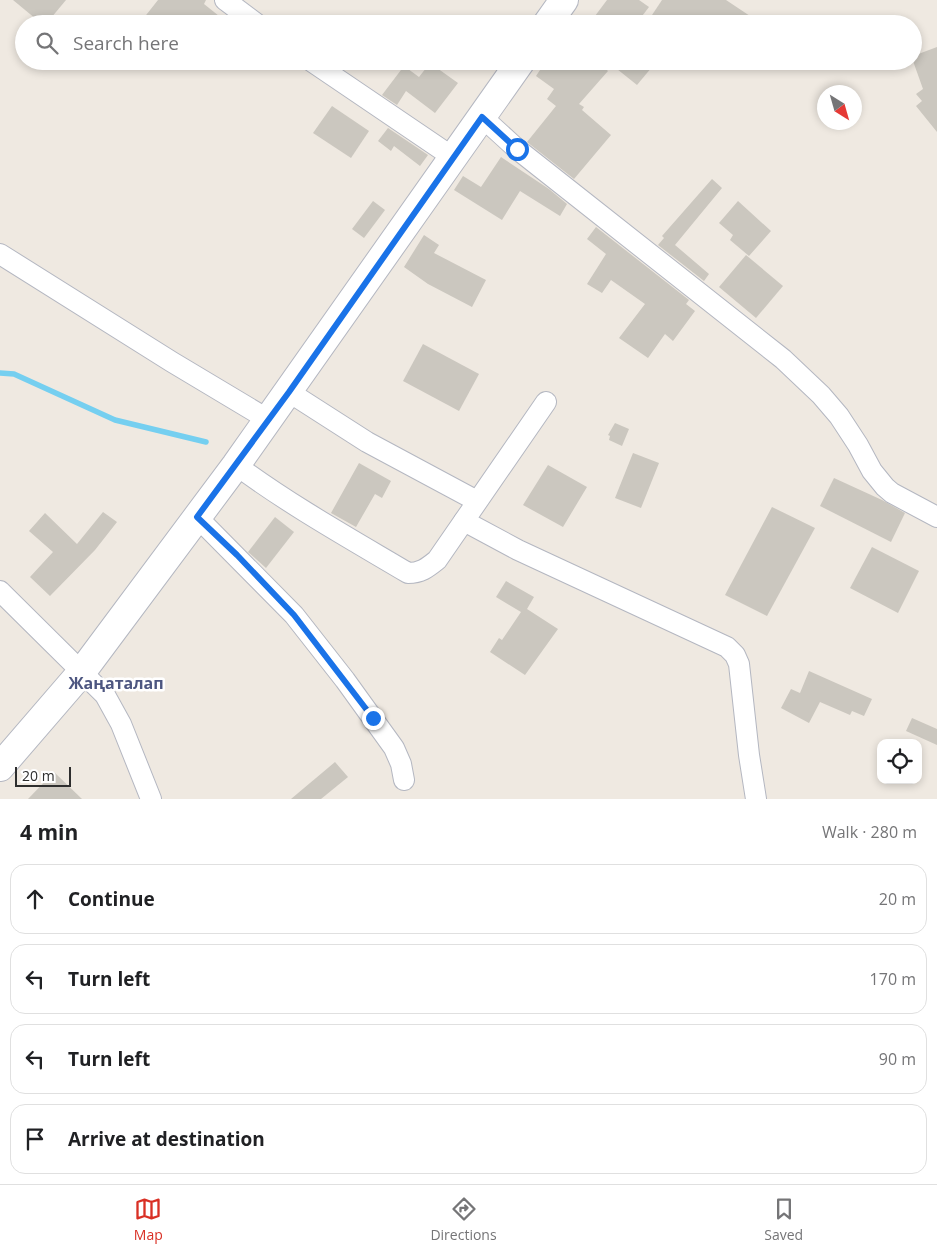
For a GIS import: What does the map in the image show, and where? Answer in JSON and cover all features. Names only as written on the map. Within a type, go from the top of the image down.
[{"type":"main road","points":[[553,15],[564,0]]},
{"type":"main road","points":[[0,767],[81,673],[236,465],[515,70]]},
{"type":"street","points":[[225,0],[245,15]]},
{"type":"street","points":[[324,70],[454,158]]},
{"type":"street","points":[[482,117],[517,149],[782,359],[821,395],[838,416],[858,445],[872,471],[885,487],[900,498],[937,518]]},
{"type":"street","points":[[0,254],[172,362],[269,420]]},
{"type":"street","points":[[289,392],[367,442],[477,501]]},
{"type":"street","points":[[236,465],[312,517],[408,572],[416,573],[424,570],[437,560],[546,402]]},
{"type":"street","points":[[197,517],[237,555],[294,615],[394,748],[401,764],[404,780]]},
{"type":"street","points":[[464,521],[518,550],[727,647],[735,655],[739,664],[756,799]]},
{"type":"street","points":[[0,591],[105,695],[112,706],[151,799]]},
{"type":"building","points":[[13,0],[66,0],[54,15],[31,15]]},
{"type":"building","points":[[158,0],[206,0],[204,4],[218,15],[195,15],[146,15]]},
{"type":"building","points":[[607,0],[639,0],[649,7],[643,15],[596,15]]},
{"type":"building","points":[[662,0],[726,0],[748,15],[652,15]]},
{"type":"building","points":[[937,47],[937,132],[916,106],[922,101],[916,94],[923,89],[916,70],[922,70],[922,53]]},
{"type":"building","points":[[401,70],[409,70],[419,77],[424,70],[440,70],[458,83],[435,113],[406,91],[397,105],[382,95]]},
{"type":"building","points":[[540,70],[608,71],[579,104],[584,107],[582,110],[611,135],[574,179],[527,142],[556,106],[547,99],[554,89],[536,76]]},
{"type":"building","points":[[618,70],[650,70],[637,85]]},
{"type":"building","points":[[332,106],[369,131],[351,158],[313,133]]},
{"type":"building","points":[[388,128],[428,155],[420,166],[394,146],[391,151],[378,141]]},
{"type":"building","points":[[501,157],[549,189],[567,204],[560,216],[520,191],[502,220],[454,190],[463,176],[481,187]]},
{"type":"building","points":[[712,179],[722,188],[675,245],[709,274],[704,281],[658,245],[664,238],[662,236]]},
{"type":"building","points":[[373,201],[385,210],[364,238],[352,229]]},
{"type":"building","points":[[738,201],[771,231],[749,256],[730,240],[733,235],[719,223]]},
{"type":"building","points":[[596,227],[689,300],[686,304],[695,311],[673,341],[665,334],[648,358],[619,338],[645,304],[611,280],[602,293],[587,284],[606,254],[587,239]]},
{"type":"building","points":[[424,235],[439,245],[434,253],[486,280],[472,307],[428,284],[404,267]]},
{"type":"building","points":[[746,255],[783,286],[756,318],[719,287]]},
{"type":"building","points":[[423,344],[479,374],[459,411],[403,381]]},
{"type":"building","points":[[615,423],[629,429],[622,446],[609,440],[610,436],[608,435]]},
{"type":"building","points":[[633,453],[659,463],[641,508],[615,498]]},
{"type":"building","points":[[359,463],[391,481],[382,498],[375,494],[356,527],[331,513]]},
{"type":"building","points":[[548,465],[587,487],[563,527],[523,505]]},
{"type":"building","points":[[834,478],[905,513],[891,542],[820,506]]},
{"type":"building","points":[[772,507],[815,528],[767,616],[725,595]]},
{"type":"building","points":[[103,512],[117,522],[95,550],[50,596],[30,577],[53,552],[29,531],[45,513],[77,544]]},
{"type":"building","points":[[275,517],[294,532],[266,568],[248,552]]},
{"type":"building","points":[[872,547],[919,571],[898,613],[850,588]]},
{"type":"building","points":[[506,581],[534,597],[527,609],[558,629],[525,675],[490,652],[499,638],[502,640],[521,612],[496,597]]},
{"type":"building","points":[[809,671],[872,699],[864,716],[852,711],[850,715],[820,702],[809,723],[781,708],[791,689],[800,693]]},
{"type":"building","points":[[912,718],[937,729],[937,745],[906,731]]},
{"type":"building","points":[[335,762],[348,777],[321,799],[291,799]]},
{"type":"building","points":[[54,772],[82,799],[28,799]]},
{"type":"waterway","points":[[0,373],[14,374],[115,420],[206,442]]},
{"type":"district","name":"Жаңаталап","points":[[116,683]]},
{"type":"route","points":[[373,718],[294,615],[237,555],[197,517],[289,392],[482,117],[517,149]]}]
